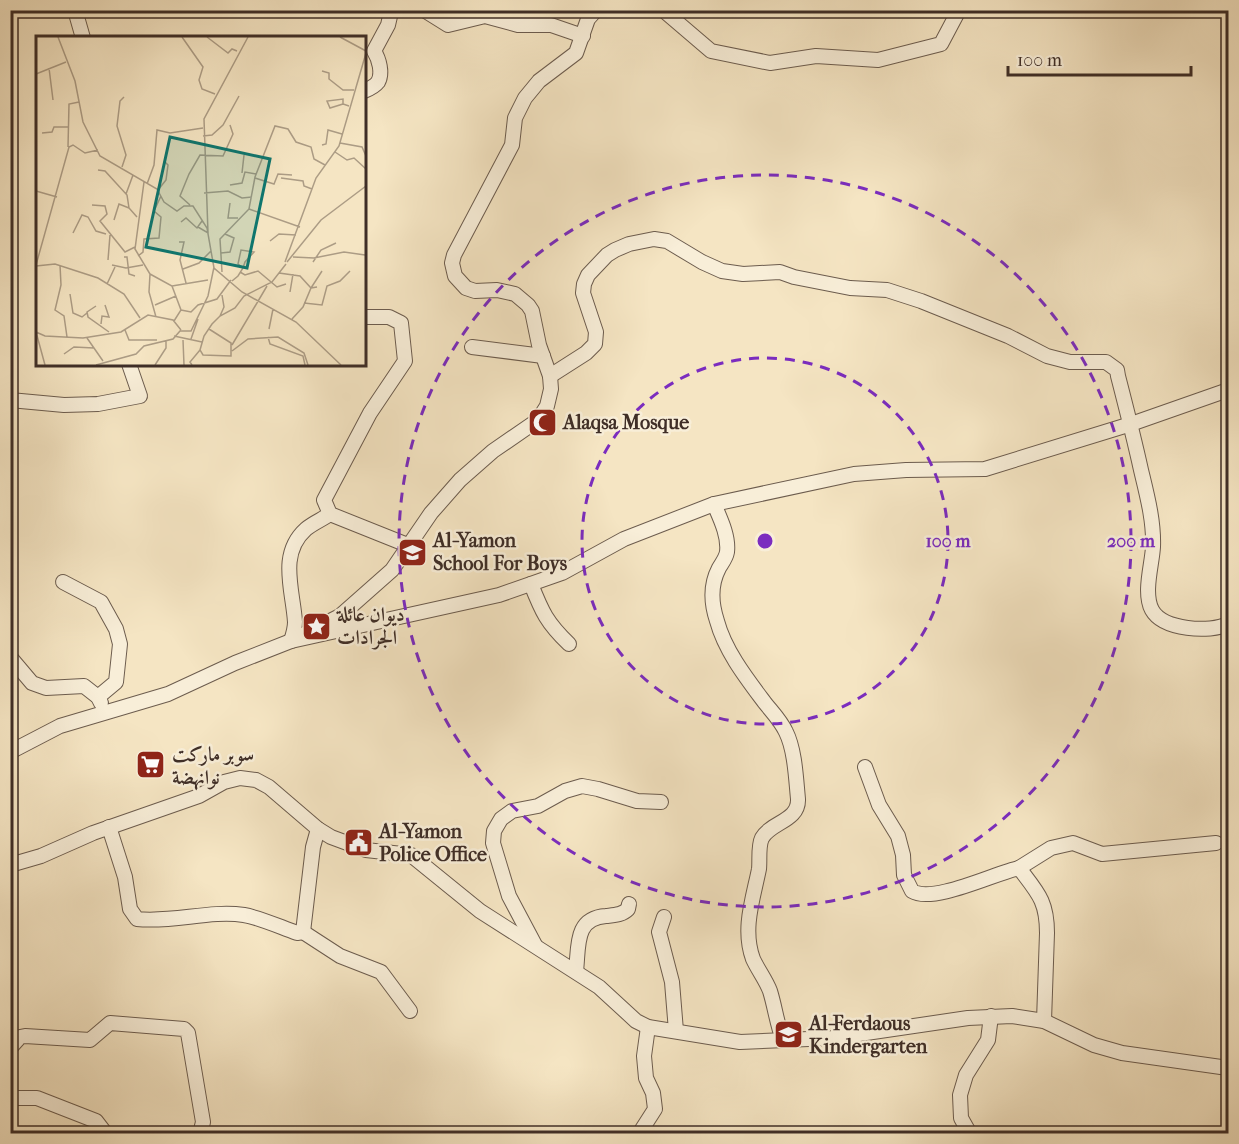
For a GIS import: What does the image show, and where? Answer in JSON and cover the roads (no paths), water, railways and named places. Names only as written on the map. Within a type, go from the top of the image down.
[{"type":"street","points":[[75,10],[82,36]]},
{"type":"street","points":[[366,90],[376,85],[379,80],[379,62],[374,51],[388,25],[391,12],[394,10]]},
{"type":"street","points":[[424,10],[448,25],[485,16],[518,25],[551,25],[583,36]]},
{"type":"street","points":[[10,752],[60,726],[168,694],[340,616],[385,577],[410,546],[431,513],[460,480],[487,456],[542,416],[551,395],[550,376],[535,318],[528,305],[521,298],[507,291],[475,291],[466,288],[455,276],[452,263],[454,255],[512,145],[515,118],[525,98],[539,81],[576,53],[588,20],[596,10]]},
{"type":"street","points":[[663,10],[711,51],[770,63],[816,56],[878,60],[941,44],[958,10]]},
{"type":"street","points":[[550,376],[595,344],[596,332],[583,294],[588,275],[615,250],[629,244],[660,239],[722,271],[743,274],[780,272],[850,288],[887,290],[1008,336],[1047,356],[1070,362],[1106,362],[1117,370],[1152,521],[1153,546],[1149,595],[1152,610],[1163,621],[1194,628],[1209,629],[1228,624]]},
{"type":"street","points":[[366,317],[388,317],[400,323],[405,361],[370,413],[324,500],[330,514],[410,546]]},
{"type":"street","points":[[472,347],[543,356]]},
{"type":"street","points":[[10,400],[64,405],[98,404],[140,396],[130,366]]},
{"type":"street","points":[[291,640],[499,595],[562,573],[624,539],[714,504],[854,474],[906,470],[985,469],[1131,424],[1228,390]]},
{"type":"street","points":[[714,504],[723,527],[727,549],[713,585],[712,598],[717,623],[727,646],[745,675],[785,730],[793,750],[797,804],[792,814],[766,833],[762,839],[748,921],[750,948],[771,993],[783,1040]]},
{"type":"street","points":[[291,640],[295,625],[289,588],[289,563],[294,544],[307,529],[330,514]]},
{"type":"street","points":[[63,582],[101,602],[116,629],[120,644],[116,682],[98,697]]},
{"type":"street","points":[[531,584],[540,607],[552,627],[569,644]]},
{"type":"street","points":[[10,657],[32,683],[46,688],[84,686],[98,697],[106,713]]},
{"type":"street","points":[[865,767],[879,805],[898,836],[903,855],[904,874],[914,892],[921,895],[938,893],[1019,868],[1051,848],[1073,843],[1102,854],[1216,843]]},
{"type":"street","points":[[10,865],[41,856],[108,827],[199,796],[224,782],[240,778],[256,780],[269,787],[318,829],[331,837],[354,847],[411,855],[480,911],[599,987],[636,1021],[648,1027],[729,1041],[783,1040],[832,1038],[990,1016],[1020,1017],[1044,1021],[1094,1045],[1115,1052],[1228,1068]]},
{"type":"street","points":[[536,946],[509,896],[493,843],[494,831],[501,819],[512,811],[538,806],[565,790],[582,786],[636,801],[662,802]]},
{"type":"street","points":[[108,827],[125,877],[130,909],[137,919],[159,921],[208,915],[245,915],[297,933],[303,932],[340,956],[381,972],[410,1011]]},
{"type":"street","points":[[303,932],[311,858],[318,829]]},
{"type":"street","points":[[1019,868],[1042,898],[1047,921],[1044,1021]]},
{"type":"street","points":[[576,972],[581,933],[587,922],[600,916],[624,913],[629,904]]},
{"type":"street","points":[[664,917],[659,932],[672,982],[676,1031]]},
{"type":"street","points":[[970,1134],[960,1118],[960,1095],[966,1075],[988,1040],[990,1016]]},
{"type":"street","points":[[10,1048],[25,1036],[90,1040],[110,1023],[184,1029],[188,1033],[203,1122],[200,1134]]},
{"type":"street","points":[[639,1134],[655,1109],[653,1093],[646,1078],[644,1056],[648,1027]]},
{"type":"street","points":[[10,1098],[38,1098],[96,1121],[106,1134]]},
{"type":"place","name":"Alaqsa Mosque","points":[[542,422]]},
{"type":"place","name":"Al-Yamon School For Boys","points":[[412,552]]},
{"type":"place","name":"ديوان عائلة الجرادات","points":[[316,626]]},
{"type":"place","name":"سوبر ماركت نوانهضة","points":[[151,765]]},
{"type":"place","name":"Al-Yamon Police Office","points":[[358,842]]},
{"type":"place","name":"Al-Ferdaous Kindergarten","points":[[788,1034]]}]
